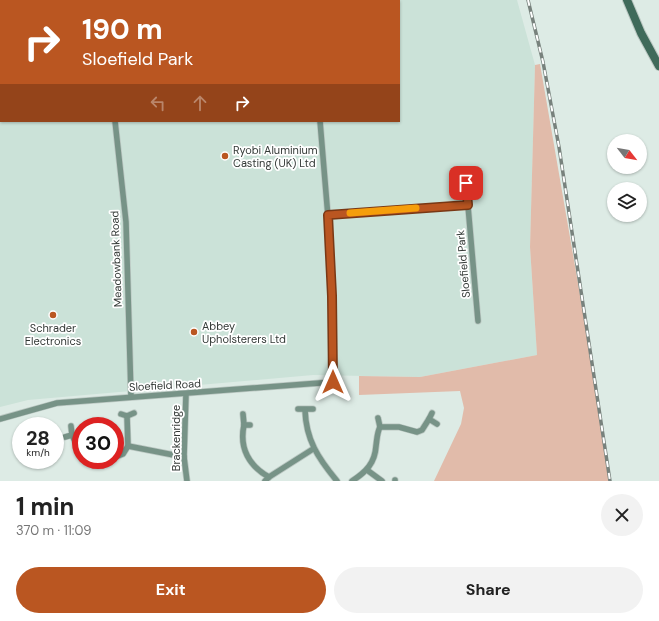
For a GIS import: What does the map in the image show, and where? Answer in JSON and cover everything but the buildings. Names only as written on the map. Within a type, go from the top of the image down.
[{"type":"main road","points":[[627,0],[641,32],[659,66]]},
{"type":"street","name":"Meadowbank Road","points":[[115,122],[126,222],[131,396]]},
{"type":"street","points":[[320,122],[328,215],[468,205]]},
{"type":"street","name":"Sloefield Park","points":[[466,183],[478,321]]},
{"type":"street","name":"Sloefield Road","points":[[0,419],[57,403],[131,396],[186,394],[333,382],[332,296],[328,215]]},
{"type":"street","name":"Brackenridge","points":[[186,394],[184,457],[187,481]]},
{"type":"street","points":[[298,409],[313,409]]},
{"type":"street","points":[[305,410],[308,434],[313,449],[337,481]]},
{"type":"street","points":[[124,452],[128,446],[124,415],[134,413]]},
{"type":"street","points":[[380,427],[399,427],[417,432],[422,430],[432,413]]},
{"type":"street","points":[[243,414],[247,425],[243,444],[246,455],[255,468],[267,479],[313,449]]},
{"type":"street","points":[[352,481],[368,470],[374,457],[380,427],[378,418]]},
{"type":"street","points":[[429,419],[437,424]]},
{"type":"street","points":[[65,438],[72,435],[71,426]]},
{"type":"street","points":[[128,446],[184,457]]},
{"type":"street","points":[[368,470],[382,481]]},
{"type":"shaded area","points":[[400,0],[517,0],[535,65],[530,247],[537,355],[420,377],[313,375],[28,400],[0,407],[0,122],[400,122]]},
{"type":"shaded area","points":[[540,64],[597,393],[610,481],[434,481],[461,424],[464,408],[460,391],[359,395],[359,376],[420,377],[537,355],[530,247],[535,65]]},
{"type":"railway","points":[[528,0],[543,62],[559,147],[610,481]]},
{"type":"slow traffic","points":[[350,213],[416,208]]},
{"type":"place","name":"Ryobi Aluminium Casting (UK) Ltd","points":[[225,156]]},
{"type":"place","name":"Schrader Electronics","points":[[53,315]]},
{"type":"place","name":"Abbey Upholsterers Ltd","points":[[194,332]]},
{"type":"route","points":[[333,382],[331,253],[328,215],[468,205],[466,183]]}]
